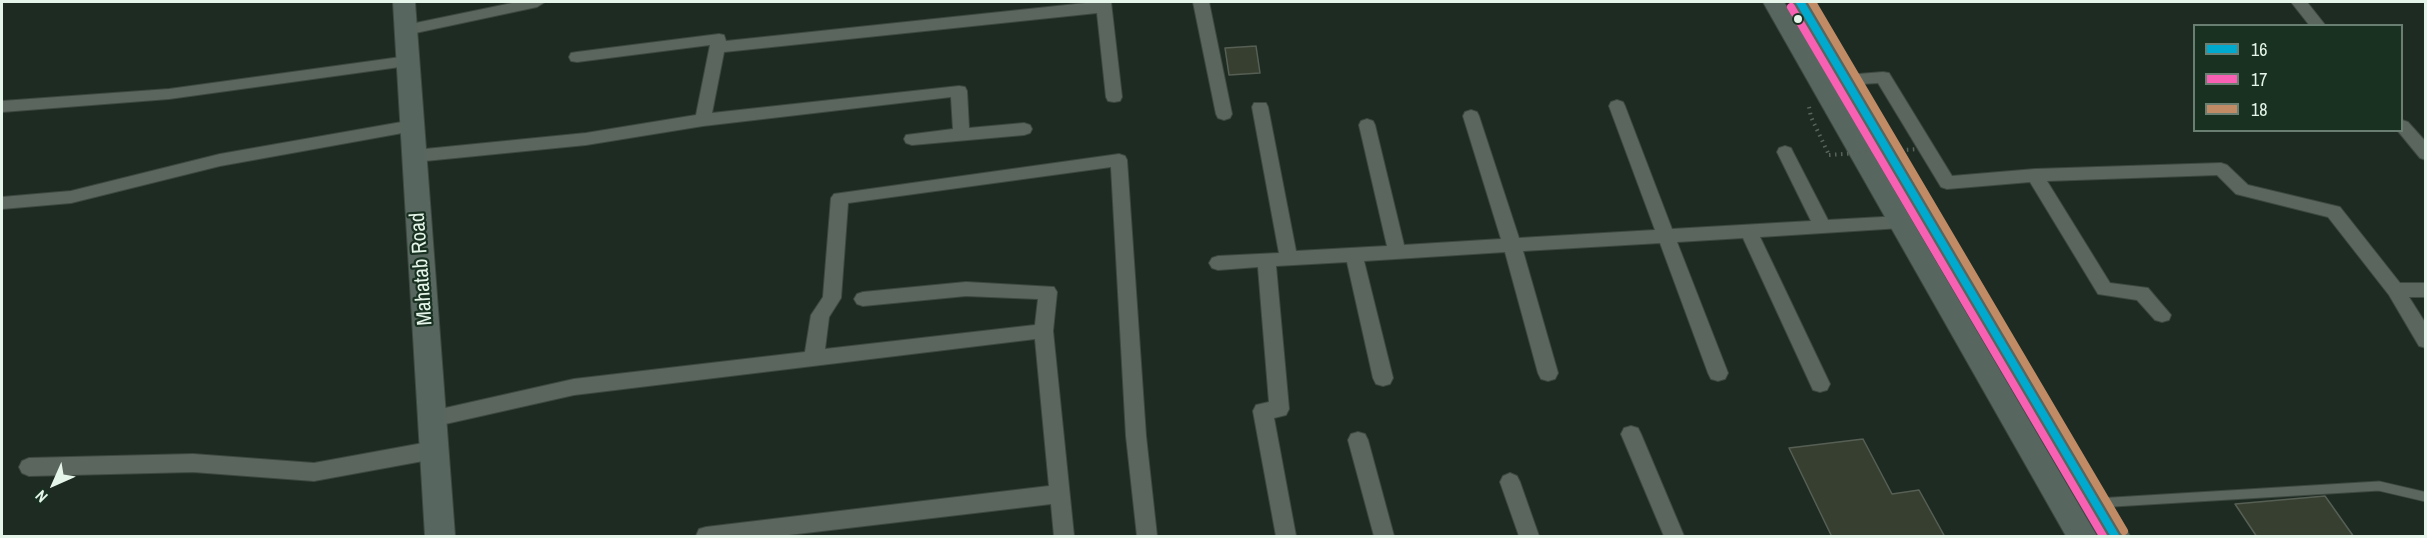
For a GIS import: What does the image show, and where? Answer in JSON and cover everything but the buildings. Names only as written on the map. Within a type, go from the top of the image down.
[{"type":"main road","name":"Mahatab Road","points":[[404,2],[440,537]]},
{"type":"main road","points":[[1773,2],[2082,537]]},
{"type":"main road","points":[[1800,2],[2115,537]]},
{"type":"street","points":[[406,30],[537,2]]},
{"type":"street","points":[[1201,2],[1224,114]]},
{"type":"street","points":[[2299,2],[2317,24]]},
{"type":"street","points":[[719,47],[1104,4],[1114,97]]},
{"type":"street","points":[[577,57],[719,39],[703,120]]},
{"type":"street","points":[[2,107],[170,94],[408,61]]},
{"type":"street","points":[[1846,80],[1883,77],[1947,183],[2035,175],[2222,169],[2242,190],[2334,212],[2395,290],[2426,340]]},
{"type":"street","points":[[415,156],[586,139],[703,120],[959,91],[961,134]]},
{"type":"street","points":[[1617,106],[1718,373]]},
{"type":"street","points":[[1260,107],[1289,259]]},
{"type":"street","points":[[1471,116],[1512,245],[1548,373]]},
{"type":"street","points":[[1367,125],[1397,252]]},
{"type":"street","points":[[2,202],[71,197],[220,160],[413,126]]},
{"type":"street","points":[[2403,127],[2426,154]]},
{"type":"street","points":[[912,139],[1024,129]]},
{"type":"street","points":[[1785,152],[1822,226]]},
{"type":"street","points":[[814,358],[820,315],[832,298],[840,198],[1119,160],[1136,435],[1147,537]]},
{"type":"street","points":[[2035,175],[2104,289],[2142,293],[2162,315]]},
{"type":"street","points":[[1218,263],[1901,222]]},
{"type":"street","points":[[1748,231],[1820,384]]},
{"type":"street","points":[[1354,255],[1383,378]]},
{"type":"street","points":[[1266,260],[1279,409],[1263,411],[1286,537]]},
{"type":"street","points":[[863,299],[966,289],[1048,292],[1044,332],[1065,537]]},
{"type":"street","points":[[2395,290],[2426,290]]},
{"type":"street","points":[[432,419],[574,387],[1044,332]]},
{"type":"street","points":[[1631,434],[1674,537]]},
{"type":"street","points":[[1358,440],[1384,537]]},
{"type":"street","points":[[29,467],[193,463],[314,472],[435,450]]},
{"type":"street","points":[[1510,482],[1529,537]]},
{"type":"street","points":[[706,537],[1061,494]]},
{"type":"lane","points":[[2095,503],[2379,486],[2426,497]]},
{"type":"path","points":[[1822,142],[1829,155],[1918,149]]},
{"type":"transit line","name":"16","points":[[1800,2],[2115,536]]},
{"type":"transit line","name":"18","points":[[1812,2],[2124,531]]},
{"type":"transit line","name":"17","points":[[1791,7],[2103,536]]}]
